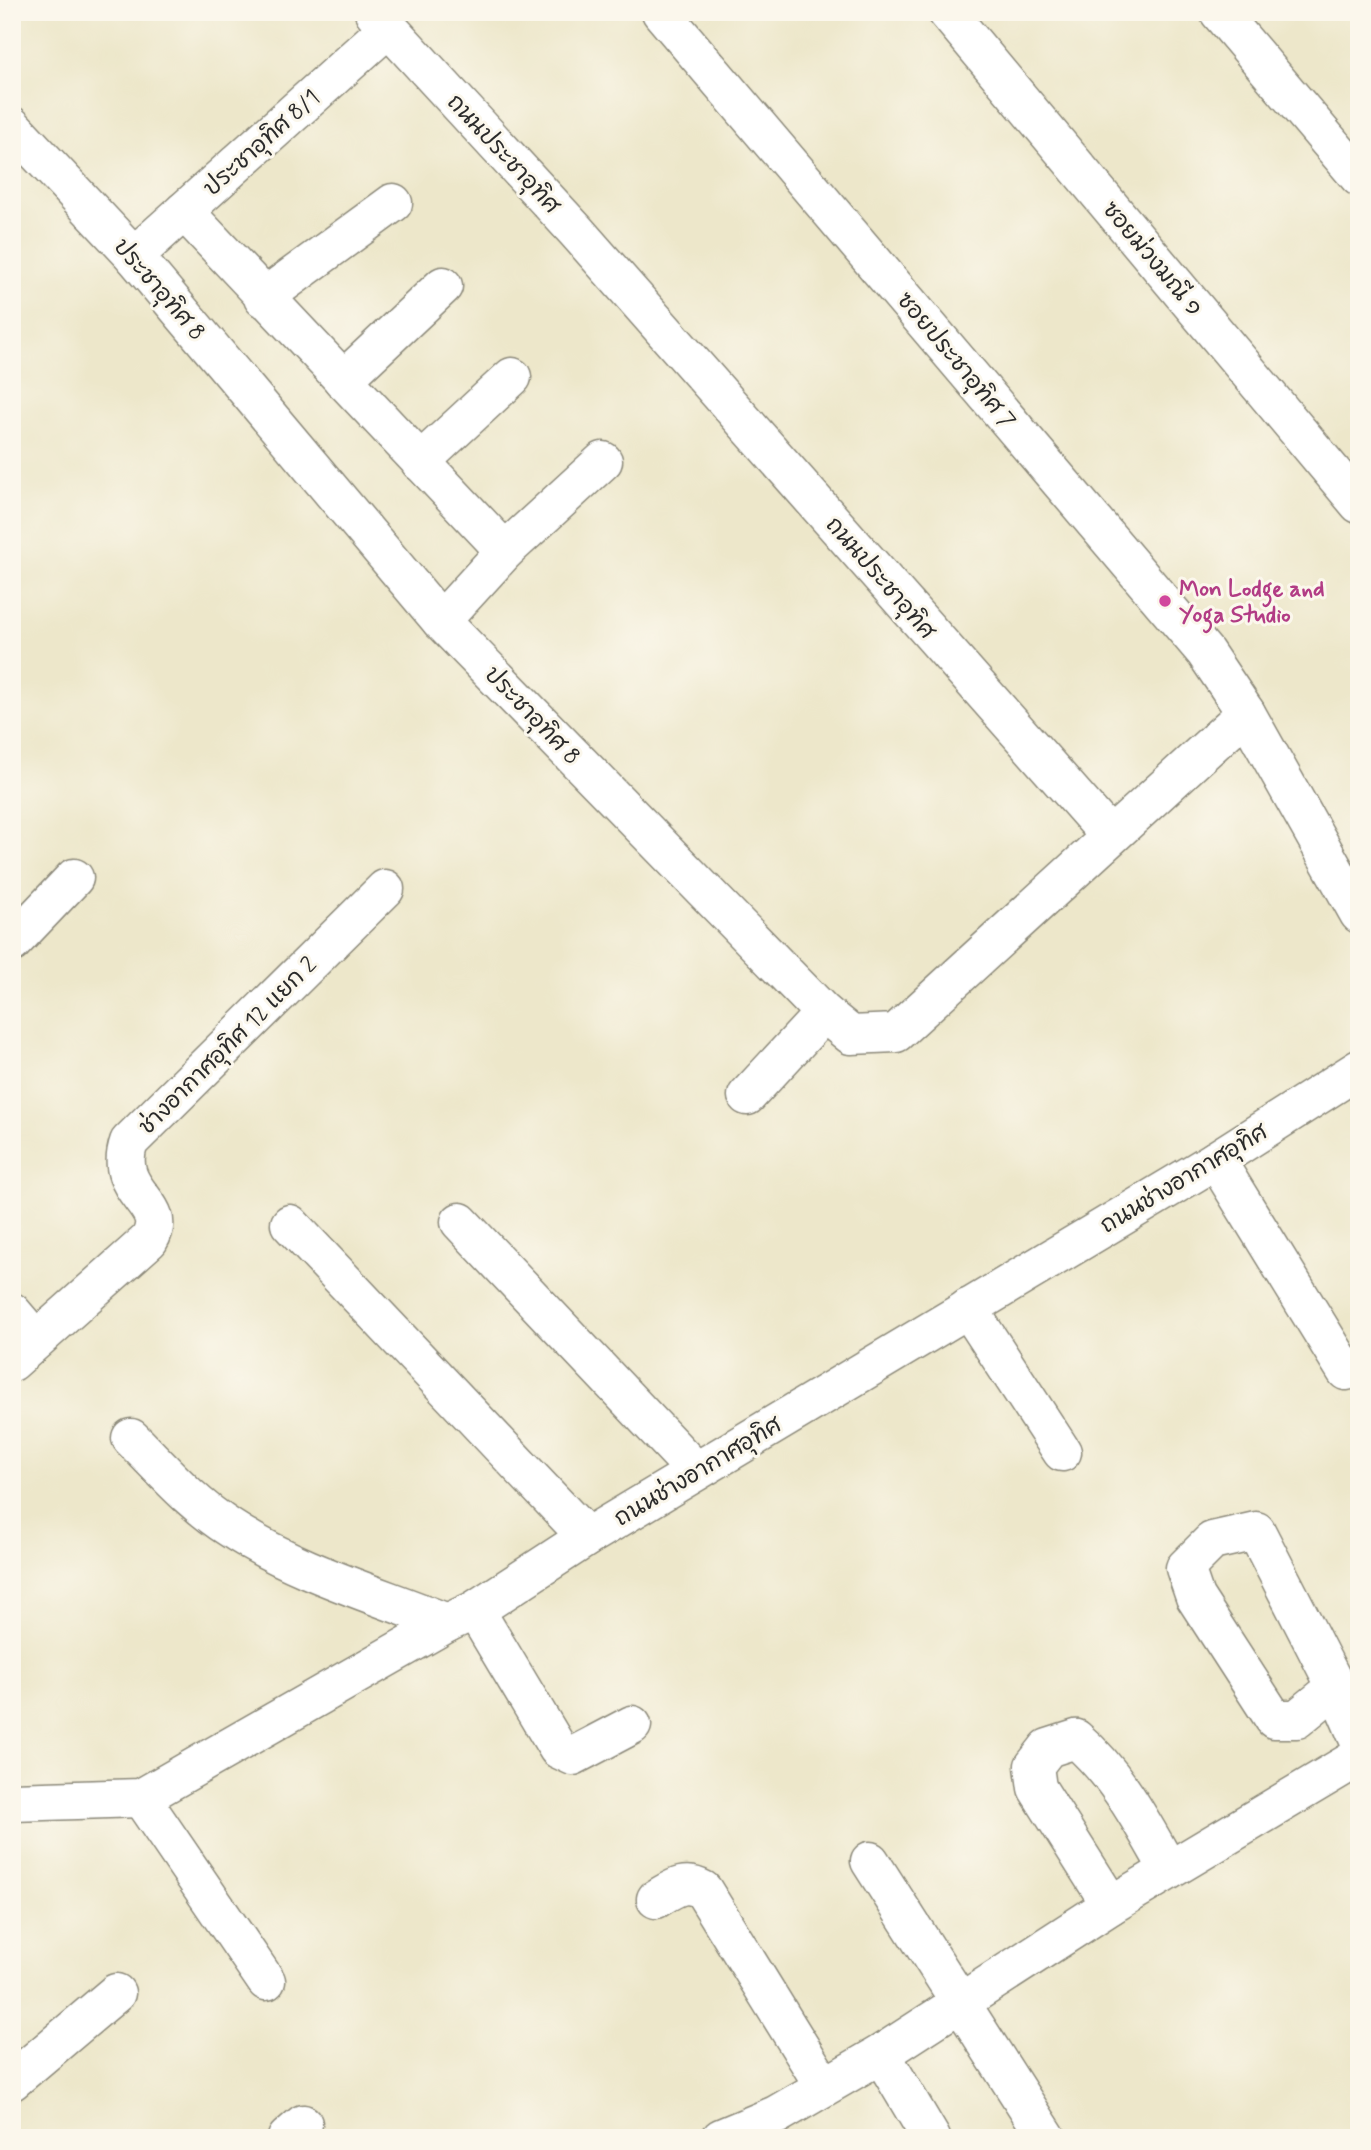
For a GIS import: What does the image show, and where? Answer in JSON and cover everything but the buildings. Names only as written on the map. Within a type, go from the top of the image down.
[{"type":"street","name":"ซอยประชาอุทิศ 7","points":[[661,12],[1205,652],[1246,713]]},
{"type":"street","name":"ซอยม่วงมณี ๑","points":[[947,12],[1354,489]]},
{"type":"street","points":[[1219,12],[1359,177]]},
{"type":"street","name":"ประชาอุทิศ 8/1","points":[[134,256],[381,20]]},
{"type":"street","name":"ถนนประชาอุทิศ","points":[[381,20],[576,231],[1110,836]]},
{"type":"street","name":"ประชาอุทิศ 8","points":[[12,126],[134,256],[441,621],[824,1013],[851,1035],[896,1033],[1110,836]]},
{"type":"street","points":[[263,298],[393,203]]},
{"type":"street","points":[[184,211],[263,298],[505,551]]},
{"type":"street","points":[[342,380],[443,286]]},
{"type":"street","points":[[420,462],[512,377]]},
{"type":"street","points":[[441,621],[505,551],[604,461]]},
{"type":"street","points":[[1110,836],[1246,713],[1359,914]]},
{"type":"street","points":[[12,943],[74,878]]},
{"type":"street","name":"ช่างอากาศอุทิศ 12 แยก 2","points":[[20,1338],[149,1240],[156,1229],[155,1218],[127,1177],[123,1160],[129,1142],[385,889]]},
{"type":"street","points":[[747,1096],[824,1013]]},
{"type":"street","name":"ถนนช่างอากาศอุทิศ","points":[[12,1802],[141,1798],[461,1617],[696,1471],[1216,1160],[1359,1069]]},
{"type":"street","points":[[1216,1160],[1346,1371]]},
{"type":"street","points":[[460,1222],[696,1471]]},
{"type":"street","points":[[290,1224],[587,1537]]},
{"type":"street","points":[[968,1308],[1062,1452]]},
{"type":"street","points":[[131,1438],[194,1502],[230,1529],[277,1554],[461,1617],[558,1749],[573,1756],[632,1725]]},
{"type":"street","points":[[1336,1687],[1297,1719],[1274,1719],[1195,1597],[1185,1568],[1212,1541],[1256,1531],[1336,1687],[1359,1740]]},
{"type":"street","points":[[1111,1905],[1037,1788],[1034,1766],[1048,1748],[1076,1739],[1095,1756],[1115,1779],[1170,1870]]},
{"type":"street","points":[[721,2138],[783,2126],[824,2086],[960,2006],[1111,1905],[1359,1757]]},
{"type":"street","points":[[141,1798],[266,1981]]},
{"type":"street","points":[[870,1861],[960,2006],[1047,2138]]},
{"type":"street","points":[[656,1899],[679,1886],[692,1884],[703,1890],[824,2086]]},
{"type":"street","points":[[12,2081],[116,1993]]},
{"type":"street","points":[[881,2054],[931,2138]]},
{"type":"place","name":"Mon Lodge and Yoga Studio","points":[[1165,601]]}]
